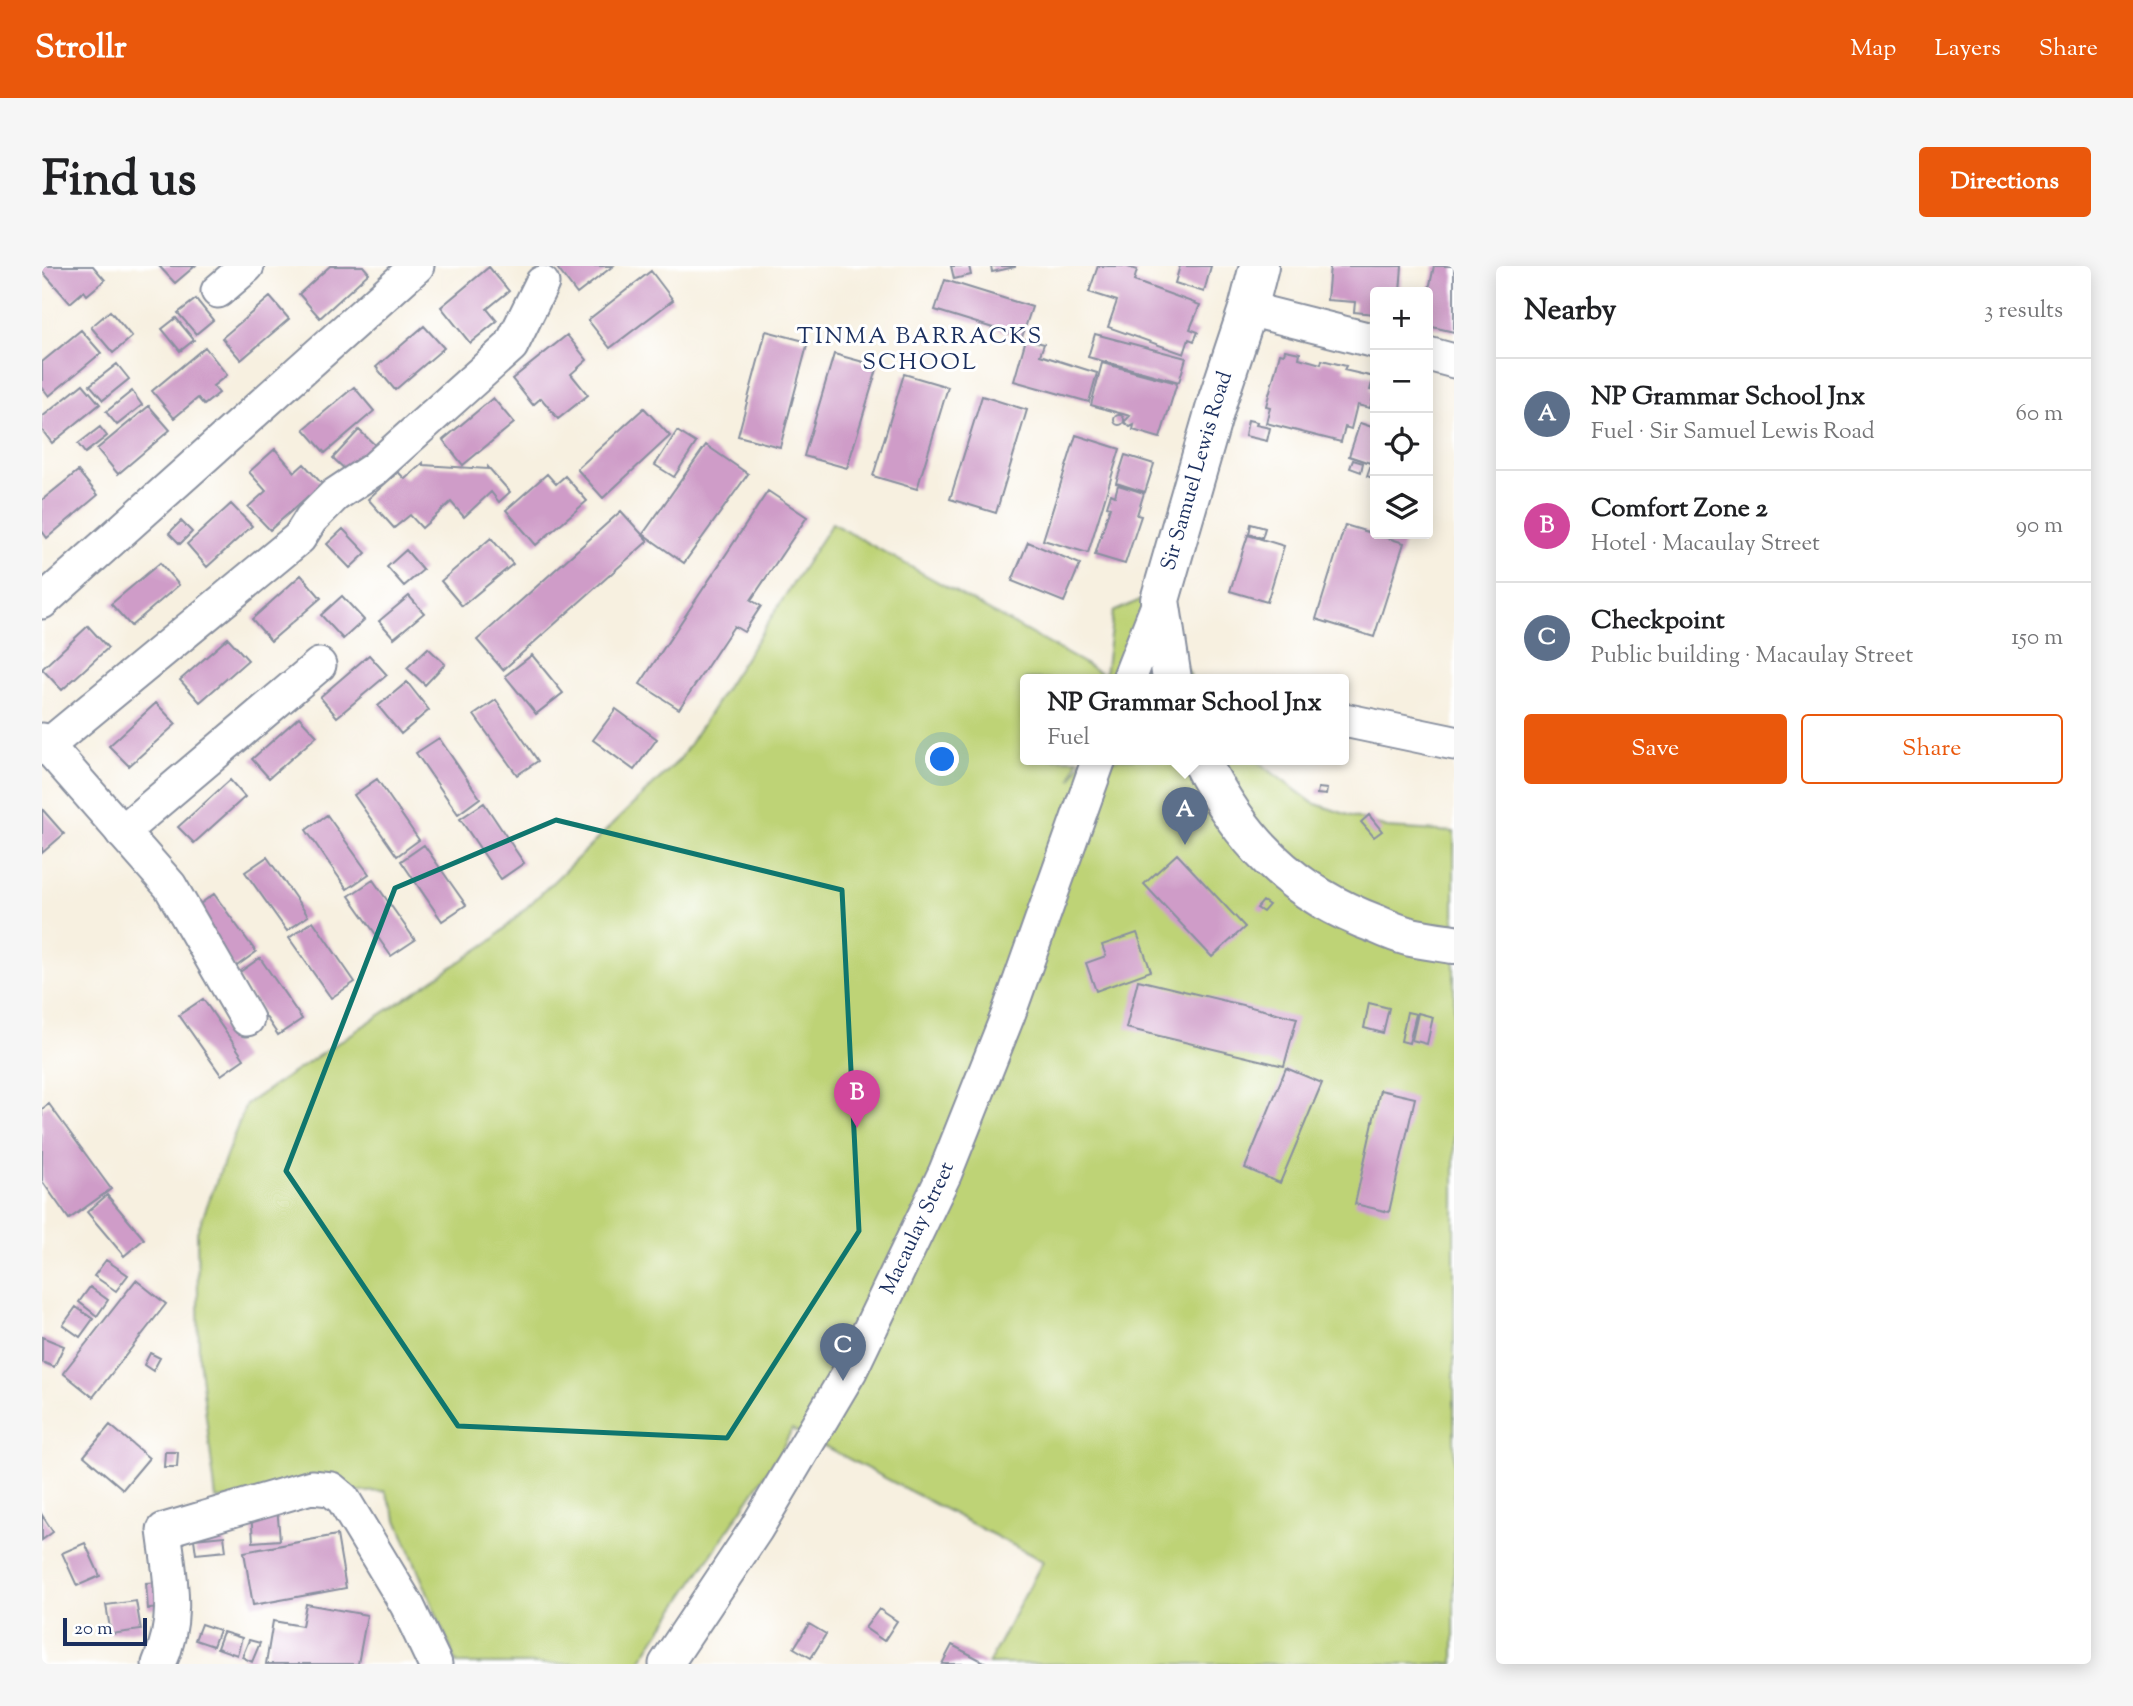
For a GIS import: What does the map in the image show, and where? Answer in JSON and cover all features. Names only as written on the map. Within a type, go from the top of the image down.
[{"type":"main road","name":"Sir Samuel Lewis Road","points":[[1170,674],[1160,600],[1259,266]]},
{"type":"main road","points":[[1203,765],[1227,806],[1253,843],[1293,882],[1349,914],[1410,937],[1454,944]]},
{"type":"street","points":[[218,291],[247,266]]},
{"type":"street","points":[[42,602],[417,266]]},
{"type":"street","points":[[247,1019],[170,886],[45,743],[299,538],[311,519],[335,495],[374,469],[512,346],[542,283]]},
{"type":"street","points":[[1248,309],[1370,340]]},
{"type":"street","points":[[1433,355],[1454,361]]},
{"type":"street","points":[[1131,674],[1160,600]]},
{"type":"street","points":[[122,832],[318,664]]},
{"type":"street","points":[[1349,721],[1454,743]]},
{"type":"street","name":"Macaulay Street","points":[[666,1664],[756,1529],[850,1371],[874,1322],[945,1173],[1008,1015],[1097,765]]},
{"type":"street","points":[[159,1664],[166,1648],[173,1615],[164,1530],[311,1487],[331,1489],[343,1499],[395,1584],[435,1664]]},
{"type":"highlighted area","points":[[556,820],[842,890],[859,1231],[727,1438],[458,1426],[286,1171],[395,888]]},
{"type":"green space","points":[[832,523],[1103,674],[1020,674],[1020,765],[1076,765],[1071,780],[1080,765],[1262,765],[1313,803],[1387,828],[1454,832],[1454,1664],[988,1664],[1043,1561],[792,1429],[781,1451],[638,1664],[457,1664],[385,1491],[216,1499],[199,1358],[197,1232],[246,1104],[494,939],[680,759]]},
{"type":"green space","points":[[1140,600],[1157,606],[1190,674],[1105,674],[1113,612]]},
{"type":"building","points":[[42,266],[93,266],[105,280],[87,295],[84,291],[70,303],[42,271]]},
{"type":"building","points":[[159,266],[195,266],[175,283]]},
{"type":"building","points":[[330,266],[363,266],[369,273],[320,318],[299,294]]},
{"type":"building","points":[[562,266],[613,266],[577,294],[558,269]]},
{"type":"building","points":[[951,266],[969,266],[971,275],[954,279]]},
{"type":"building","points":[[991,266],[1015,266],[1015,267],[992,272]]},
{"type":"building","points":[[1098,266],[1125,266],[1137,270],[1134,281],[1200,305],[1190,329],[1198,332],[1194,341],[1189,339],[1184,354],[1108,327],[1117,301],[1089,292]]},
{"type":"building","points":[[1180,266],[1211,266],[1204,292],[1175,283]]},
{"type":"building","points":[[1330,266],[1402,266],[1400,287],[1370,287],[1370,314],[1354,312],[1355,302],[1327,300]]},
{"type":"building","points":[[1434,266],[1454,266],[1454,332],[1433,327],[1433,287],[1430,287]]},
{"type":"building","points":[[489,267],[509,291],[487,309],[497,321],[470,343],[441,307]]},
{"type":"building","points":[[651,271],[673,300],[610,348],[588,320]]},
{"type":"building","points":[[945,280],[1032,307],[1022,337],[935,310]]},
{"type":"building","points":[[270,297],[289,319],[241,360],[222,338]]},
{"type":"building","points":[[196,299],[213,320],[196,334],[178,313]]},
{"type":"building","points":[[110,311],[132,337],[113,353],[91,327]]},
{"type":"building","points":[[176,318],[194,340],[180,351],[162,329]]},
{"type":"building","points":[[424,326],[444,348],[395,390],[376,367]]},
{"type":"building","points":[[81,330],[101,353],[49,396],[42,387],[42,362]]},
{"type":"building","points":[[766,331],[808,342],[780,447],[738,436]]},
{"type":"building","points":[[1095,334],[1186,358],[1179,382],[1088,357]]},
{"type":"building","points":[[567,335],[587,360],[571,374],[588,395],[558,419],[541,398],[533,405],[512,379]]},
{"type":"building","points":[[1026,339],[1044,344],[1040,355],[1097,373],[1089,402],[1014,381]]},
{"type":"building","points":[[205,347],[227,375],[213,386],[219,393],[204,405],[198,398],[174,418],[152,391]]},
{"type":"building","points":[[1285,350],[1300,353],[1299,358],[1321,364],[1322,360],[1346,366],[1344,370],[1370,376],[1370,408],[1357,405],[1351,429],[1345,427],[1341,442],[1266,423],[1270,407],[1266,406],[1280,353],[1284,354]]},
{"type":"building","points":[[834,354],[878,366],[847,468],[804,456]]},
{"type":"building","points":[[1102,363],[1177,383],[1160,438],[1133,430],[1134,425],[1130,427],[1124,422],[1130,416],[1091,405]]},
{"type":"building","points":[[117,364],[129,379],[103,400],[90,385]]},
{"type":"building","points":[[904,374],[948,387],[917,489],[873,476]]},
{"type":"building","points":[[83,384],[100,404],[52,443],[42,430],[42,417]]},
{"type":"building","points":[[354,387],[374,411],[325,453],[304,429]]},
{"type":"building","points":[[132,391],[142,405],[117,425],[106,412]]},
{"type":"building","points":[[982,396],[1027,410],[996,513],[950,499]]},
{"type":"building","points":[[493,398],[514,423],[463,465],[443,440]]},
{"type":"building","points":[[149,406],[170,430],[118,474],[97,449]]},
{"type":"building","points":[[644,408],[670,436],[603,498],[577,469]]},
{"type":"building","points":[[1119,415],[1124,420],[1119,425],[1114,420]]},
{"type":"building","points":[[1248,420],[1270,428],[1267,441],[1245,436]]},
{"type":"building","points":[[1360,423],[1370,426],[1370,463],[1349,456]]},
{"type":"building","points":[[100,427],[107,436],[85,453],[78,444]]},
{"type":"building","points":[[359,430],[375,445],[349,473],[333,458]]},
{"type":"building","points":[[677,431],[696,443],[674,477],[655,465]]},
{"type":"building","points":[[1076,435],[1120,449],[1088,553],[1043,540]]},
{"type":"building","points":[[706,445],[748,474],[684,563],[643,534]]},
{"type":"building","points":[[275,449],[295,472],[304,464],[332,495],[317,507],[308,496],[270,530],[248,507],[266,491],[249,472]]},
{"type":"building","points":[[1125,455],[1154,464],[1145,492],[1116,483]]},
{"type":"building","points":[[1353,460],[1363,463],[1361,472],[1350,468]]},
{"type":"building","points":[[423,463],[488,467],[510,492],[499,502],[491,492],[464,517],[451,502],[422,528],[410,515],[394,528],[368,499],[398,472],[405,479]]},
{"type":"building","points":[[78,471],[98,495],[47,538],[42,531],[42,500]]},
{"type":"building","points":[[547,474],[556,484],[565,476],[587,501],[536,545],[506,510]]},
{"type":"building","points":[[1118,485],[1144,493],[1137,515],[1141,516],[1125,564],[1095,555],[1110,507],[1107,506],[1111,494],[1115,496]]},
{"type":"building","points":[[768,491],[807,517],[751,600],[761,606],[744,632],[734,626],[679,709],[640,684]]},
{"type":"building","points":[[231,504],[252,526],[207,567],[187,544]]},
{"type":"building","points":[[621,511],[648,541],[503,670],[477,640]]},
{"type":"building","points":[[181,521],[192,532],[180,544],[169,533]]},
{"type":"building","points":[[1251,524],[1265,528],[1262,538],[1249,534]]},
{"type":"building","points":[[1345,525],[1370,533],[1370,539],[1391,539],[1404,543],[1374,637],[1316,619]]},
{"type":"building","points":[[343,529],[366,553],[350,568],[327,544]]},
{"type":"building","points":[[1248,535],[1284,546],[1267,602],[1230,591]]},
{"type":"building","points":[[491,538],[513,564],[462,606],[441,581]]},
{"type":"building","points":[[1028,542],[1080,564],[1064,602],[1012,581]]},
{"type":"building","points":[[406,550],[423,570],[404,586],[387,567]]},
{"type":"building","points":[[160,563],[179,585],[131,626],[111,604]]},
{"type":"building","points":[[301,575],[321,598],[271,641],[252,619]]},
{"type":"building","points":[[342,596],[364,620],[343,639],[321,615]]},
{"type":"building","points":[[409,596],[424,613],[394,638],[379,621]]},
{"type":"building","points":[[88,626],[108,648],[62,690],[42,669]]},
{"type":"building","points":[[228,638],[248,660],[200,702],[180,680]]},
{"type":"building","points":[[428,648],[445,664],[425,685],[407,668]]},
{"type":"building","points":[[369,655],[387,675],[337,717],[320,697]]},
{"type":"building","points":[[532,655],[563,693],[536,714],[505,676]]},
{"type":"building","points":[[407,682],[429,710],[401,734],[378,706]]},
{"type":"building","points":[[496,700],[538,761],[517,775],[474,715]]},
{"type":"building","points":[[156,703],[176,724],[129,766],[109,746]]},
{"type":"building","points":[[616,709],[657,739],[634,770],[593,740]]},
{"type":"building","points":[[299,717],[317,736],[269,778],[252,759]]},
{"type":"building","points":[[439,738],[480,798],[458,814],[416,753]]},
{"type":"building","points":[[377,779],[419,840],[397,856],[354,795]]},
{"type":"building","points":[[230,780],[245,797],[194,843],[178,827]]},
{"type":"building","points":[[1318,788],[1327,789],[1326,795],[1317,794]]},
{"type":"building","points":[[484,803],[524,863],[501,879],[460,819]]},
{"type":"building","points":[[42,809],[64,834],[42,853]]},
{"type":"building","points":[[327,815],[369,874],[347,889],[306,830]]},
{"type":"building","points":[[1369,815],[1382,831],[1374,837],[1361,822]]},
{"type":"building","points":[[424,845],[466,905],[442,921],[401,861]]},
{"type":"building","points":[[1177,854],[1245,927],[1212,957],[1144,884]]},
{"type":"building","points":[[267,857],[308,916],[287,931],[245,872]]},
{"type":"building","points":[[373,880],[415,940],[391,956],[349,896]]},
{"type":"building","points":[[214,894],[256,952],[234,968],[193,909]]},
{"type":"building","points":[[1263,901],[1269,905],[1263,912],[1257,908]]},
{"type":"building","points":[[313,921],[355,982],[331,998],[289,938]]},
{"type":"building","points":[[1137,933],[1151,971],[1096,991],[1086,963],[1106,956],[1102,945]]},
{"type":"building","points":[[260,958],[302,1019],[278,1035],[237,974]]},
{"type":"building","points":[[1138,980],[1297,1018],[1284,1066],[1126,1028]]},
{"type":"building","points":[[203,999],[244,1059],[221,1075],[179,1015]]},
{"type":"building","points":[[1369,1003],[1389,1008],[1383,1033],[1364,1028]]},
{"type":"building","points":[[1407,1012],[1416,1014],[1409,1043],[1401,1041]]},
{"type":"building","points":[[1418,1013],[1433,1017],[1427,1044],[1412,1040]]},
{"type":"building","points":[[1286,1068],[1322,1083],[1280,1183],[1245,1168]]},
{"type":"building","points":[[1380,1090],[1415,1098],[1389,1212],[1355,1204]]},
{"type":"building","points":[[49,1104],[111,1189],[69,1219],[42,1181],[42,1109]]},
{"type":"building","points":[[107,1195],[144,1239],[124,1256],[87,1212]]},
{"type":"building","points":[[106,1260],[128,1275],[116,1291],[94,1276]]},
{"type":"building","points":[[136,1280],[166,1304],[93,1397],[63,1373]]},
{"type":"building","points":[[90,1287],[108,1300],[97,1316],[79,1302]]},
{"type":"building","points":[[76,1307],[93,1319],[80,1337],[63,1325]]},
{"type":"building","points":[[42,1337],[64,1346],[54,1367],[42,1362]]},
{"type":"building","points":[[150,1353],[160,1358],[153,1371],[144,1365]]},
{"type":"building","points":[[110,1425],[149,1458],[123,1489],[84,1456]]},
{"type":"building","points":[[165,1452],[178,1452],[177,1467],[164,1467]]},
{"type":"building","points":[[277,1507],[280,1540],[253,1542],[251,1509]]},
{"type":"building","points":[[42,1515],[53,1532],[42,1540]]},
{"type":"building","points":[[337,1535],[346,1588],[253,1605],[244,1552]]},
{"type":"building","points":[[224,1536],[226,1551],[196,1554],[194,1539]]},
{"type":"building","points":[[85,1543],[100,1576],[77,1586],[62,1553]]},
{"type":"building","points":[[163,1582],[165,1608],[148,1609],[146,1583]]},
{"type":"building","points":[[136,1601],[141,1630],[111,1634],[106,1605]]},
{"type":"building","points":[[306,1604],[367,1615],[358,1664],[266,1664],[273,1621],[302,1626]]},
{"type":"building","points":[[879,1609],[897,1621],[884,1641],[865,1628]]},
{"type":"building","points":[[201,1624],[219,1630],[213,1646],[195,1640]]},
{"type":"building","points":[[809,1624],[826,1634],[811,1658],[794,1648]]},
{"type":"building","points":[[223,1632],[242,1638],[237,1655],[217,1648]]},
{"type":"building","points":[[249,1640],[260,1643],[252,1662],[242,1657]]},
{"type":"building","points":[[952,1645],[988,1664],[942,1664]]},
{"type":"place","name":"NP Grammar School Jnx","points":[[1185,845]]},
{"type":"place","name":"Comfort Zone 2","points":[[857,1128]]},
{"type":"place","name":"Checkpoint","points":[[843,1381]]},
{"type":"district","name":"TINMA BARRACKS SCHOOL","points":[[920,350]]}]
